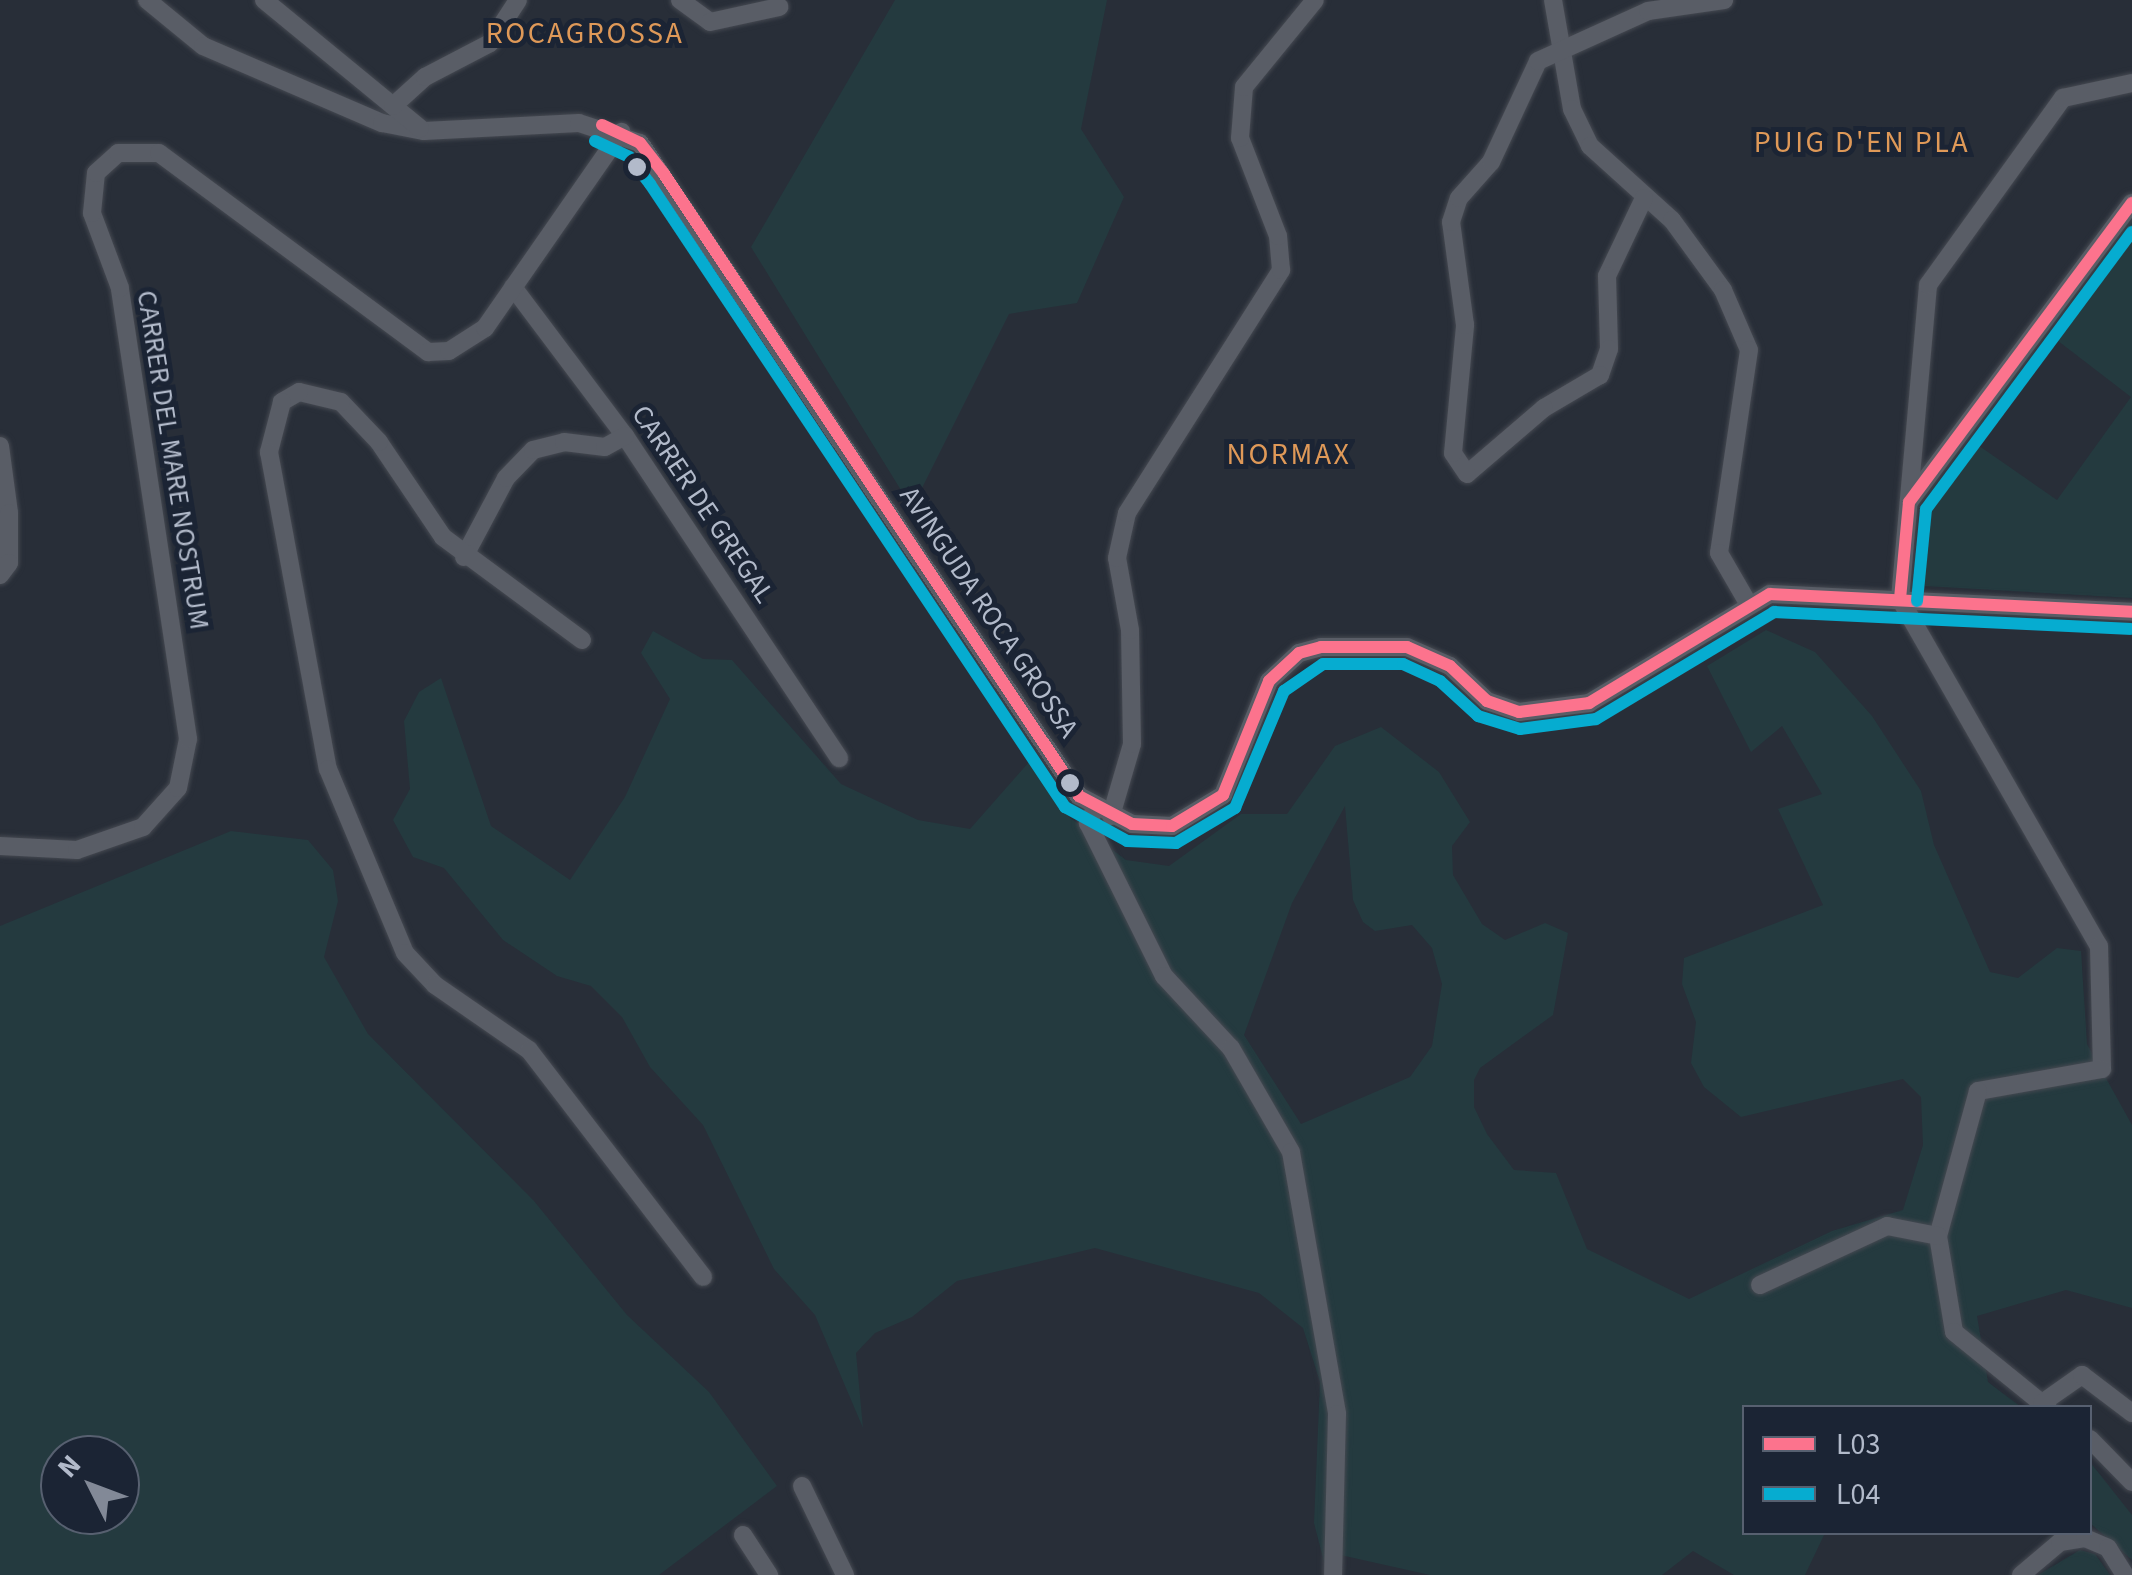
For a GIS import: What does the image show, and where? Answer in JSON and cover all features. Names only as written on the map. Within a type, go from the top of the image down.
[{"type":"street","points":[[147,0],[161,18],[220,54],[382,123],[420,128],[580,123],[621,132]]},
{"type":"street","points":[[264,0],[420,128]]},
{"type":"street","points":[[393,106],[424,76],[490,44],[518,0]]},
{"type":"street","points":[[680,0],[710,22],[779,7]]},
{"type":"street","points":[[1315,0],[1244,86],[1240,138],[1278,236],[1281,270],[1127,513],[1117,558],[1130,630],[1132,744],[1103,813],[1088,823],[1164,976],[1231,1048],[1290,1152],[1336,1414],[1334,1575]]},
{"type":"street","points":[[1553,0],[1572,109],[1590,146],[1672,220],[1723,290],[1749,350],[1719,541],[1748,603]]},
{"type":"street","points":[[1644,198],[1607,276],[1608,349],[1600,376],[1544,408],[1466,474],[1453,453],[1465,325],[1451,222],[1459,198],[1492,162],[1516,95],[1538,61],[1560,46],[1648,11],[1724,0]]},
{"type":"street","points":[[2132,84],[2064,98],[1928,285],[1900,600],[2099,946],[2102,1069],[1978,1090],[1938,1236],[1954,1332],[2045,1405],[2082,1375],[2132,1413]]},
{"type":"street","name":"AVINGUDA ROCA GROSSA","points":[[621,132],[664,174],[1103,813]]},
{"type":"street","name":"CARRER DEL MARE NOSTRUM","points":[[0,846],[76,850],[143,827],[178,788],[188,740],[120,288],[92,213],[96,173],[118,153],[160,153],[428,352],[467,344],[514,287],[621,132]]},
{"type":"street","points":[[1909,502],[2132,202]]},
{"type":"street","name":"CARRER DE GREGAL","points":[[514,287],[625,436],[839,758]]},
{"type":"street","points":[[582,640],[464,557],[342,402],[299,392],[282,402],[268,452],[328,769],[405,953],[435,985],[529,1050],[704,1277]]},
{"type":"street","points":[[464,557],[506,478],[532,450],[564,442],[605,447],[625,436]]},
{"type":"street","points":[[0,446],[9,514],[9,564],[0,575]]},
{"type":"street","points":[[1103,813],[1172,826],[1223,795],[1268,681],[1300,653],[1381,642],[1408,647],[1450,666],[1498,707],[1567,709],[1748,603],[1795,592],[2132,612]]},
{"type":"street","points":[[1760,1285],[1887,1226],[1938,1236]]},
{"type":"street","points":[[2092,1441],[2132,1482]]},
{"type":"street","points":[[802,1486],[845,1575]]},
{"type":"street","points":[[743,1535],[769,1575]]},
{"type":"street","points":[[2021,1575],[2060,1542],[2085,1538],[2108,1548],[2125,1575]]},
{"type":"green space","points":[[895,0],[1107,0],[1081,129],[1124,197],[1077,303],[1009,314],[912,508],[751,247]]},
{"type":"green space","points":[[2132,220],[2132,598],[1925,586],[1913,571],[1920,515],[1972,441],[2057,500],[2131,397],[2049,334]]},
{"type":"green space","points":[[1766,630],[1815,652],[1872,716],[1921,791],[1934,845],[1990,972],[2018,978],[2057,948],[2081,951],[2087,1044],[2132,1125],[2132,1308],[2066,1290],[1977,1316],[1988,1382],[2018,1405],[1742,1405],[1742,1535],[1824,1535],[1805,1575],[1734,1575],[1693,1551],[1662,1575],[1430,1575],[1336,1554],[1324,1562],[1314,1523],[1320,1382],[1303,1328],[1259,1293],[1095,1248],[957,1281],[912,1317],[875,1333],[856,1353],[863,1428],[815,1315],[774,1269],[703,1125],[650,1067],[622,1017],[591,986],[557,976],[503,940],[444,868],[413,857],[393,820],[410,789],[404,721],[419,692],[441,678],[491,826],[570,880],[625,797],[670,699],[641,653],[653,631],[703,659],[732,660],[841,784],[918,820],[970,829],[1030,761],[1069,817],[1126,860],[1169,866],[1241,814],[1287,814],[1335,746],[1381,727],[1439,772],[1470,822],[1452,846],[1453,875],[1482,924],[1505,940],[1545,923],[1568,933],[1553,1015],[1480,1068],[1474,1080],[1474,1107],[1487,1134],[1514,1170],[1556,1173],[1587,1249],[1689,1299],[1832,1231],[1903,1210],[1923,1145],[1921,1097],[1903,1079],[1741,1117],[1704,1087],[1691,1063],[1696,1022],[1682,984],[1684,958],[1823,905],[1778,809],[1822,794],[1782,726],[1751,752],[1707,666]],"holes":[[[1345,806],[1353,900],[1363,922],[1375,931],[1412,925],[1432,948],[1442,984],[1432,1046],[1410,1077],[1301,1124],[1244,1035],[1292,903]]]},
{"type":"green space","points":[[231,831],[308,840],[333,870],[338,901],[324,957],[368,1034],[534,1201],[627,1315],[709,1392],[777,1486],[659,1575],[0,1575],[0,926]]},
{"type":"green space","points":[[2092,1465],[2132,1515],[2132,1560],[2092,1525]]},
{"type":"green space","points":[[2080,1550],[2095,1554],[2110,1575],[2038,1575]]},
{"type":"transit line","name":"L03","points":[[602,125],[640,143],[664,174],[1079,796],[1132,824],[1172,826],[1223,795],[1269,681],[1299,653],[1321,647],[1407,647],[1450,666],[1487,701],[1519,712],[1589,703],[1770,594],[2132,612]]},
{"type":"transit line","name":"L04","points":[[595,141],[629,157],[650,184],[1065,807],[1127,841],[1176,843],[1235,808],[1284,691],[1323,664],[1403,664],[1440,681],[1478,716],[1520,729],[1596,719],[1774,612],[2131,629]]},
{"type":"transit line","name":"L03","points":[[1900,599],[1909,502],[2132,203]]},
{"type":"transit line","name":"L04","points":[[1917,601],[1926,509],[2132,232]]},
{"type":"district","name":"ROCAGROSSA","points":[[585,34]]},
{"type":"district","name":"PUIG D'EN PLA","points":[[1862,143]]},
{"type":"district","name":"NORMAX","points":[[1289,455]]}]
